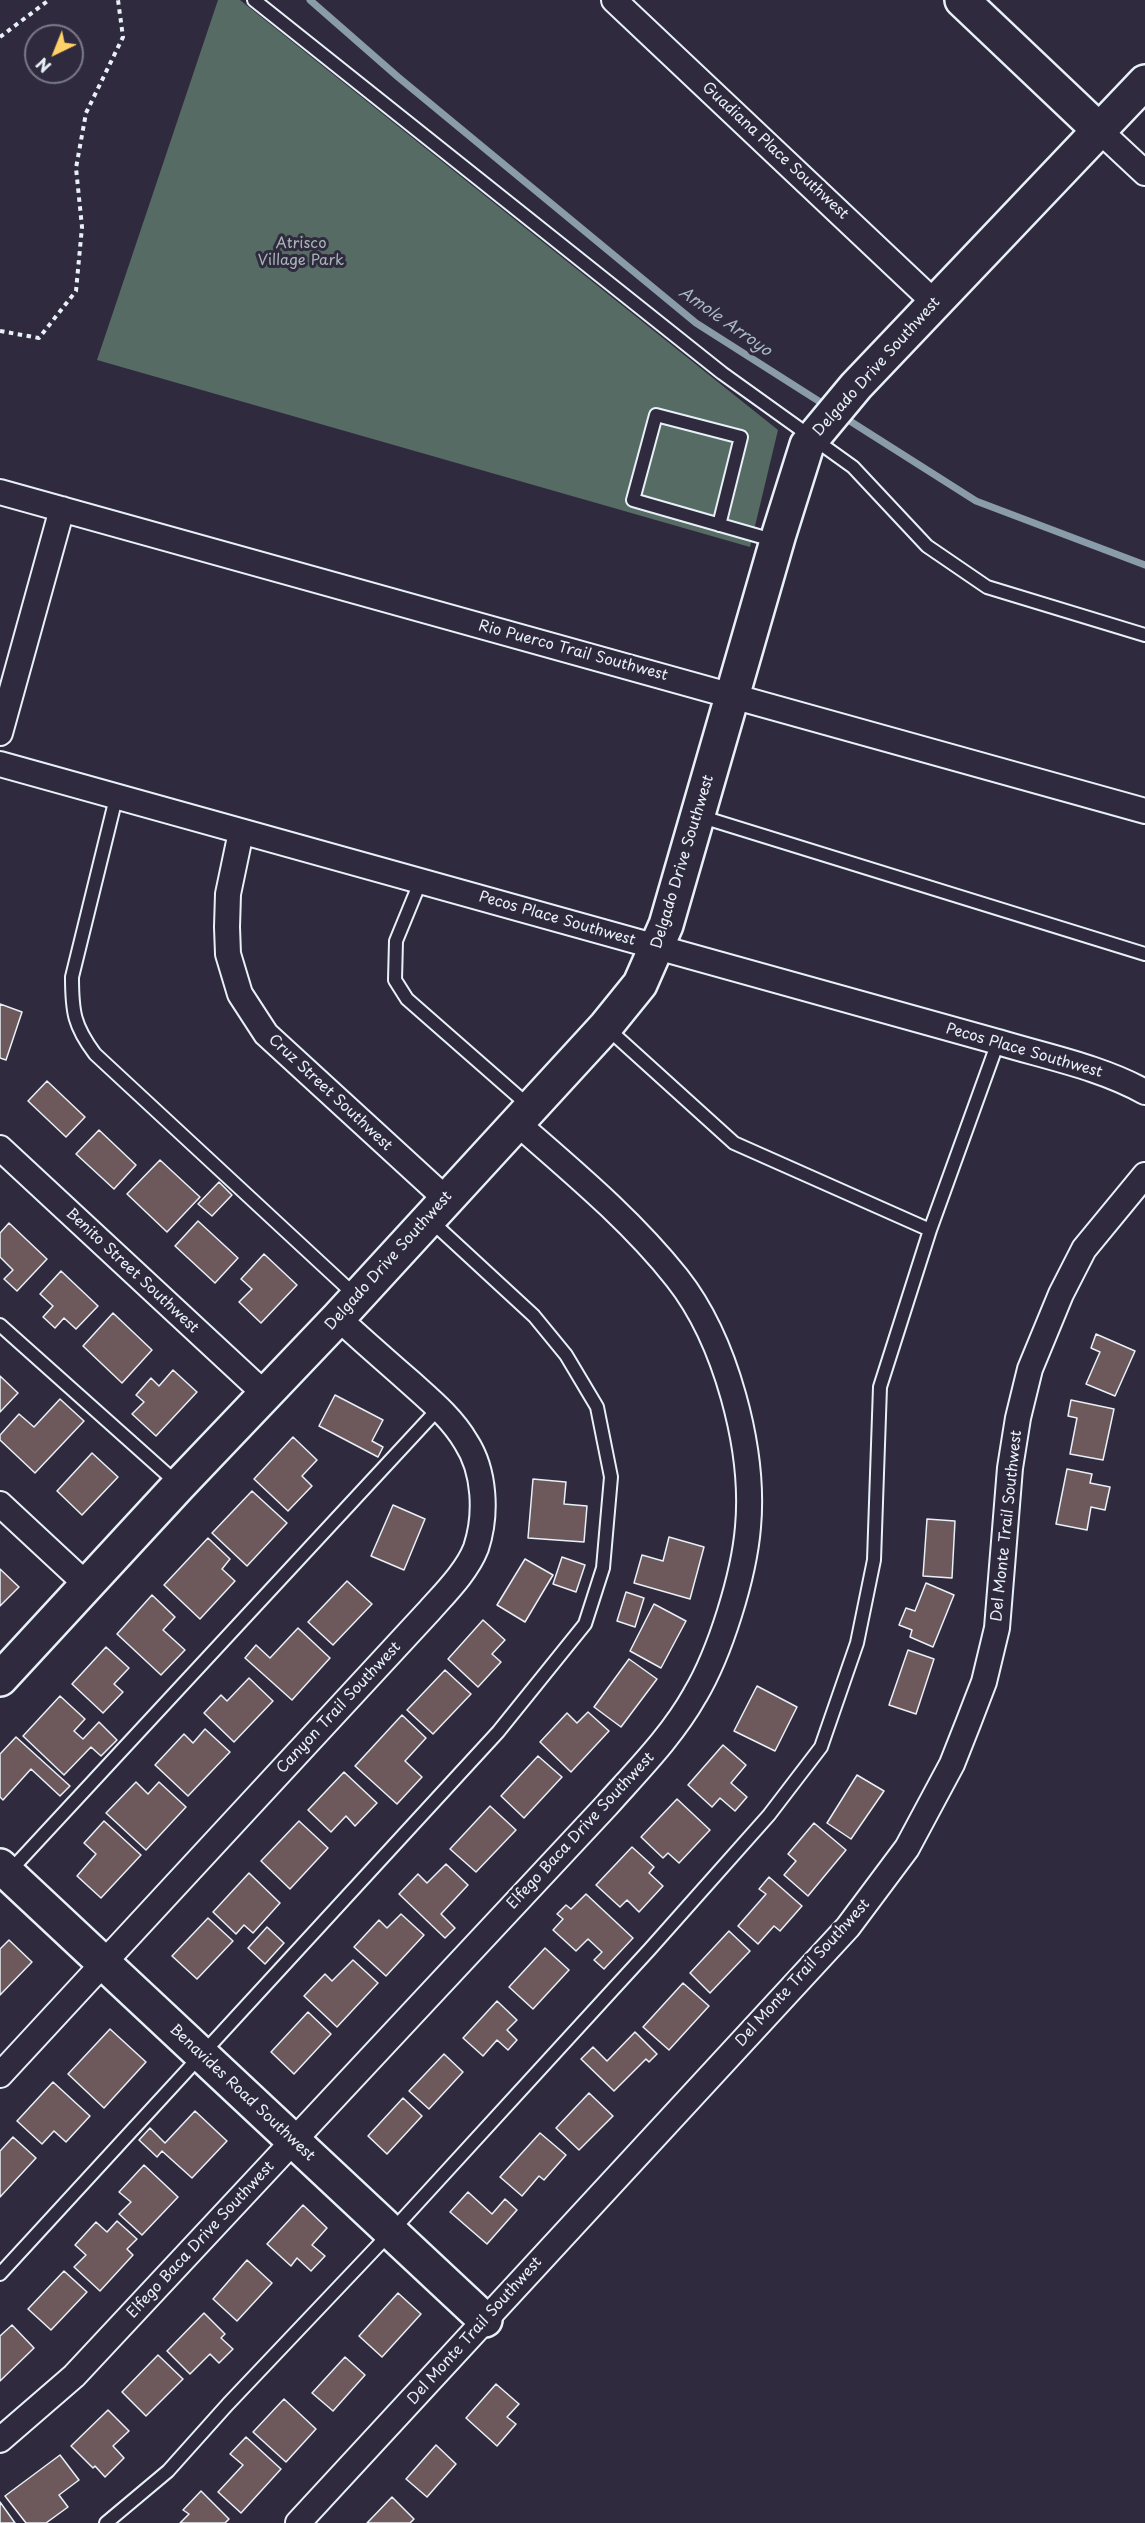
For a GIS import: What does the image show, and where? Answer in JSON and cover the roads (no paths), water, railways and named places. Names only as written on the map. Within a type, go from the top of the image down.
[{"type":"street","name":"Guadiana Place Southwest","points":[[614,0],[935,303]]},
{"type":"street","points":[[962,0],[1145,173]]},
{"type":"street","name":"Delgado Drive Southwest","points":[[0,1679],[179,1485],[348,1308],[606,1026],[640,984],[658,948],[699,816],[777,542],[803,434],[856,386],[1145,82]]},
{"type":"street","name":"Rio Puerco Trail Southwest","points":[[0,492],[1145,811]]},
{"type":"street","points":[[0,733],[3,707],[62,510]]},
{"type":"street","name":"Pecos Place Southwest","points":[[0,764],[998,1042],[1093,1070],[1129,1083],[1145,1092]]},
{"type":"street","name":"Cruz Street Southwest","points":[[241,832],[228,894],[227,927],[228,954],[240,994],[266,1034],[437,1209]]},
{"type":"street","name":"Elfego Baca Drive Southwest","points":[[0,2440],[74,2376],[607,1805],[669,1734],[696,1694],[721,1638],[740,1581],[748,1526],[746,1454],[718,1352],[698,1309],[678,1279],[623,1218],[524,1116]]},
{"type":"street","name":"Benito Street Southwest","points":[[0,1148],[265,1394]]},
{"type":"street","name":"Del Monte Trail Southwest","points":[[298,2523],[848,1927],[907,1848],[952,1764],[984,1682],[997,1628],[1011,1468],[1018,1418],[1030,1369],[1061,1294],[1084,1250],[1145,1175]]},
{"type":"street","name":"Canyon Trail Southwest","points":[[0,2075],[430,1610],[455,1582],[475,1550],[482,1524],[483,1493],[477,1467],[467,1443],[439,1408],[348,1308]]},
{"type":"street","points":[[0,1504],[87,1585]]},
{"type":"street","name":"Benavides Road Southwest","points":[[3,1874],[103,1961],[485,2320]]},
{"type":"lane","points":[[254,0],[722,373],[803,434],[853,467],[927,546],[987,587],[1145,635]]},
{"type":"lane","points":[[718,525],[741,437],[656,415],[633,500],[718,525],[777,542]]},
{"type":"lane","points":[[116,798],[72,977],[72,1006],[80,1034],[95,1054],[348,1308]]},
{"type":"lane","points":[[699,816],[1145,954]]},
{"type":"lane","points":[[421,880],[396,941],[395,980],[407,999],[524,1116]]},
{"type":"lane","points":[[606,1026],[734,1143],[930,1230]]},
{"type":"lane","points":[[106,2523],[168,2471],[228,2404],[391,2232],[650,1949],[769,1815],[821,1747],[857,1643],[874,1560],[880,1387],[930,1230],[998,1042]]},
{"type":"lane","points":[[0,2274],[498,1732],[585,1624],[603,1568],[611,1477],[597,1407],[566,1355],[534,1316],[437,1209]]},
{"type":"lane","points":[[0,1324],[179,1485]]},
{"type":"lane","points":[[3,1874],[439,1408]]},
{"type":"waterway","name":"Amole Arroyo","points":[[310,0],[398,77],[696,323],[828,407]]},
{"type":"waterway","name":"Amole Arroyo","points":[[842,416],[976,501],[1145,565]]},
{"type":"park label","name":"Atrisco Village Park","points":[[301,252]]}]
